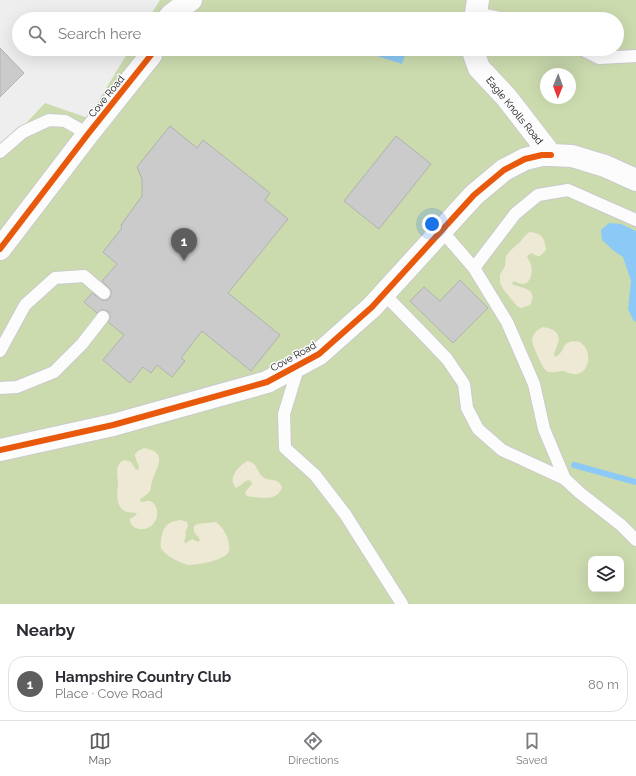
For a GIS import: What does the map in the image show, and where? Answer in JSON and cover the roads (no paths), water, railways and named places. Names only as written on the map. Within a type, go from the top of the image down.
[{"type":"street","points":[[175,12],[191,0]]},
{"type":"street","name":"Cove Road","points":[[0,249],[88,134],[151,56]]},
{"type":"street","name":"Eagle Knolls Road","points":[[475,56],[479,68],[507,98],[551,155]]},
{"type":"street","name":"Cove Road","points":[[0,450],[113,425],[267,382],[299,365],[319,354],[372,307],[474,196],[504,170],[525,159],[542,155],[551,155]]},
{"type":"street","points":[[551,155],[572,156],[606,166],[636,180]]},
{"type":"lane","points":[[595,56],[599,58],[636,56]]},
{"type":"lane","points":[[0,152],[23,132],[49,120],[65,121],[88,134]]},
{"type":"lane","points":[[474,268],[515,214],[538,195],[568,190],[636,220]]},
{"type":"lane","points":[[442,231],[474,268],[507,322],[534,384],[544,429],[565,479]]},
{"type":"lane","points":[[0,351],[26,304],[55,278],[84,276],[104,293]]},
{"type":"lane","points":[[384,294],[447,359],[464,384],[467,408],[478,429],[502,450],[565,479],[580,493],[621,524],[636,540]]},
{"type":"lane","points":[[0,388],[17,387],[54,372],[82,344],[103,317]]},
{"type":"lane","points":[[299,365],[284,414],[285,448],[316,475],[345,514],[402,604]]},
{"type":"water","points":[[377,56],[405,56],[402,64]]},
{"type":"water","points":[[609,223],[621,224],[636,231],[636,322],[633,320],[628,309],[631,281],[623,257],[602,240],[601,230]]},
{"type":"waterway","points":[[574,465],[636,482]]},
{"type":"place","name":"Hampshire Country Club","points":[[184,261]]}]
